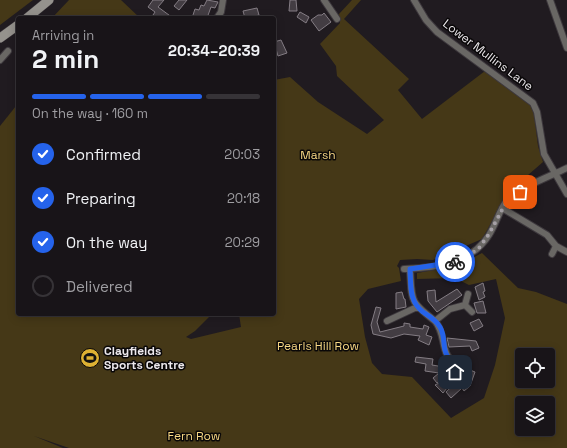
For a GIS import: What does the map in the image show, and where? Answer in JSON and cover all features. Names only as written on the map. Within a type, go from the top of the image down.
[{"type":"street","points":[[29,16],[49,0]]},
{"type":"street","points":[[218,16],[223,0]]},
{"type":"street","points":[[324,0],[337,19]]},
{"type":"street","name":"Lower Mullins Lane","points":[[414,0],[426,20],[437,32],[533,103],[537,112],[542,147],[548,162],[567,194]]},
{"type":"street","points":[[550,0],[567,48]]},
{"type":"street","points":[[0,38],[16,26]]},
{"type":"street","points":[[0,60],[8,51]]},
{"type":"street","points":[[466,362],[455,369],[449,360],[444,350],[440,328],[435,321],[417,307],[411,298],[407,269],[446,264],[464,259],[479,248],[489,234],[508,199],[567,168]]},
{"type":"street","points":[[502,208],[547,235],[556,246],[567,252]]},
{"type":"street","points":[[552,254],[556,246]]},
{"type":"street","points":[[465,305],[468,294]]},
{"type":"street","points":[[435,321],[450,309],[465,305]]},
{"type":"street","points":[[465,305],[472,312]]},
{"type":"street","points":[[387,321],[417,307]]},
{"type":"green space","points":[[0,0],[33,0],[0,25]]},
{"type":"green space","points":[[69,0],[121,0],[138,16],[54,16]]},
{"type":"green space","points":[[352,0],[361,0],[344,19],[409,79],[398,90],[422,119],[485,71],[533,106],[538,146],[543,162],[520,182],[503,202],[482,239],[433,260],[400,260],[397,266],[399,268],[401,281],[368,289],[359,299],[365,337],[372,363],[382,374],[412,377],[451,418],[484,398],[495,365],[505,318],[496,279],[469,285],[455,278],[417,279],[417,273],[457,266],[482,253],[518,288],[536,292],[567,304],[567,448],[69,448],[34,436],[63,448],[0,448],[0,126],[16,106],[16,316],[210,316],[195,331],[186,337],[191,339],[241,327],[239,316],[276,316],[276,80],[290,77],[318,102],[367,134],[384,120],[337,76],[336,66],[320,44],[340,23],[339,14]]},
{"type":"building","points":[[153,0],[164,0],[158,7],[170,16],[154,16],[153,15],[155,12],[148,7]]},
{"type":"building","points":[[179,0],[187,0],[179,10],[174,6]]},
{"type":"building","points":[[207,0],[218,2],[215,8],[211,7],[208,16],[193,16],[195,9],[199,10],[201,5],[204,6]]},
{"type":"building","points":[[290,0],[296,0],[297,11],[289,11]]},
{"type":"building","points":[[257,8],[259,15],[244,16],[243,11]]},
{"type":"building","points":[[300,12],[309,17],[306,23],[297,17]]},
{"type":"building","points":[[324,13],[331,22],[319,31],[311,20]]},
{"type":"building","points":[[281,40],[287,53],[278,56],[276,41]]},
{"type":"building","points":[[483,283],[485,291],[483,292],[485,297],[479,300],[475,287]]},
{"type":"building","points":[[457,289],[462,295],[437,312],[428,301],[427,291],[435,290],[436,302]]},
{"type":"building","points":[[402,292],[406,307],[396,309],[396,293]]},
{"type":"building","points":[[483,301],[486,313],[477,313],[474,303]]},
{"type":"building","points":[[376,307],[381,308],[377,322],[380,332],[404,326],[404,323],[410,324],[410,327],[423,329],[424,325],[429,327],[426,335],[432,337],[429,345],[418,340],[420,336],[404,334],[391,338],[373,334],[371,325]]},
{"type":"building","points":[[479,319],[483,326],[474,331],[470,323]]},
{"type":"building","points":[[447,338],[476,341],[479,348],[472,351],[470,346],[449,347]]},
{"type":"building","points":[[416,357],[433,359],[432,365],[438,366],[446,375],[437,383],[433,378],[439,373],[425,371],[426,364],[415,362]]},
{"type":"building","points":[[470,370],[475,372],[470,386],[464,391],[462,388],[451,398],[446,392],[463,376],[466,379]]},
{"type":"building","points":[[439,383],[447,388],[443,393],[435,385]]},
{"type":"way so far","points":[[455,262],[464,259],[479,248],[489,234],[508,199],[520,192]]},
{"type":"place","name":"Clayfields Sports Centre","points":[[90,358]]},
{"type":"route","points":[[455,262],[410,269],[411,298],[417,307],[435,321],[440,328],[444,350],[449,360],[456,366],[455,372]]},
{"type":"park label","name":"Marsh","points":[[318,155]]},
{"type":"park label","name":"Pearls Hill Row","points":[[318,346]]},
{"type":"park label","name":"Fern Row","points":[[194,436]]}]
